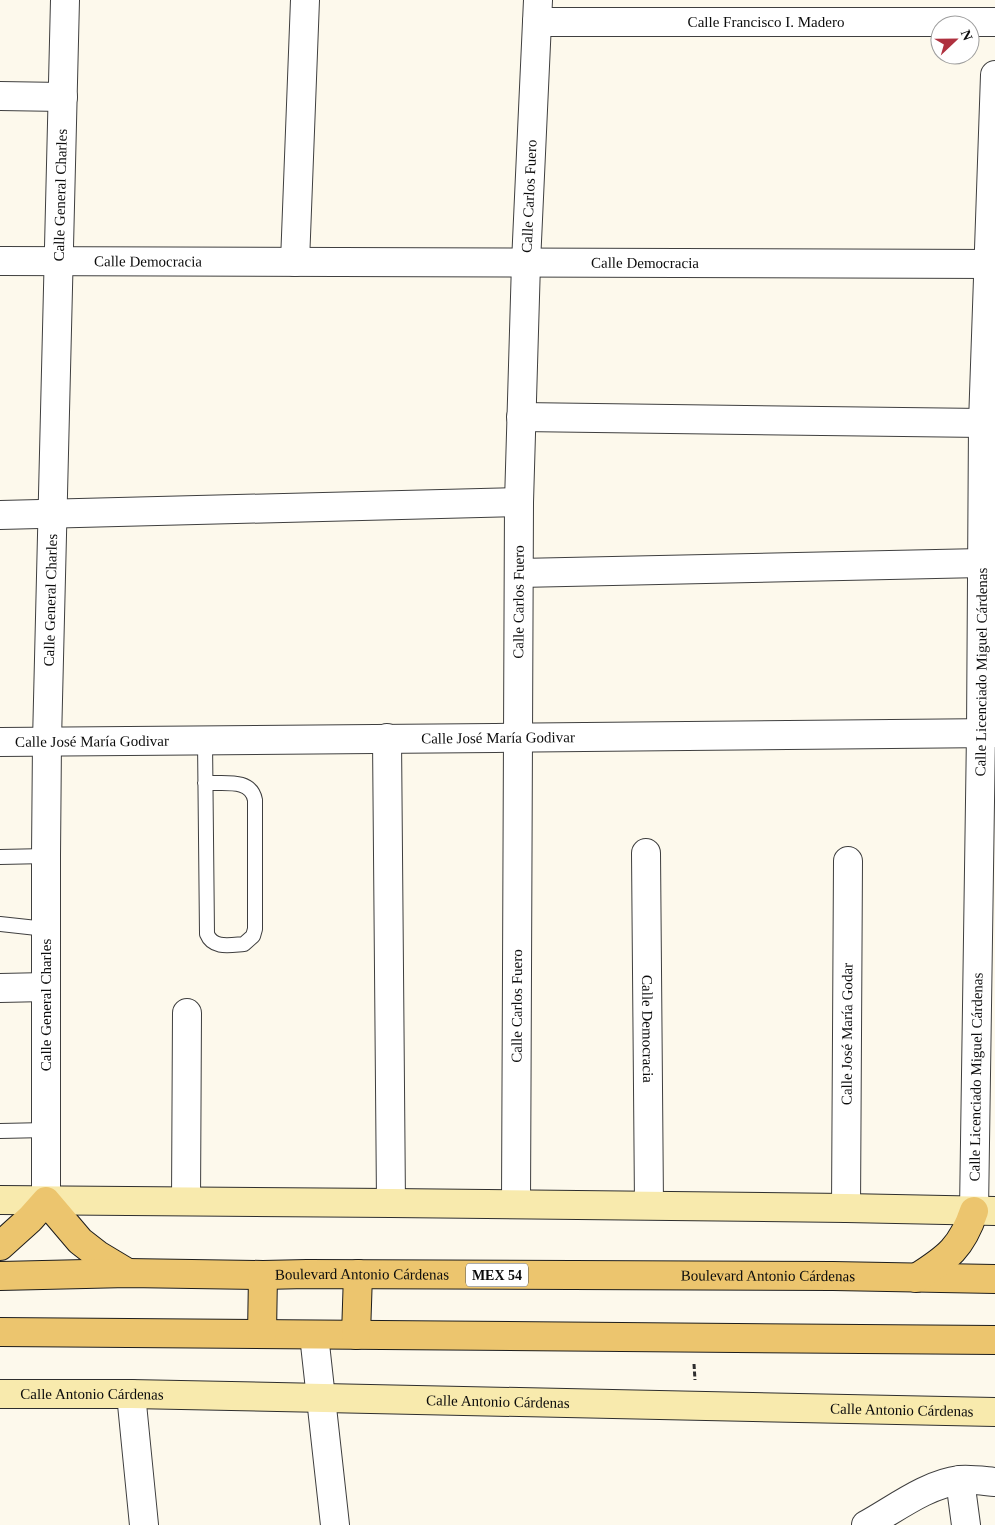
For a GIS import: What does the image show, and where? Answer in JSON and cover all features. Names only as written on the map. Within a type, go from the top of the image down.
[{"type":"main road","points":[[0,1246],[30,1219],[46,1201],[80,1241],[98,1255],[128,1273]]},
{"type":"main road","points":[[916,1278],[939,1264],[957,1248],[968,1228],[984,1211]]},
{"type":"main road","name":"Boulevard Antonio Cárdenas","points":[[0,1276],[128,1273],[995,1279]]},
{"type":"main road","points":[[356,1335],[358,1274]]},
{"type":"main road","points":[[262,1334],[263,1275]]},
{"type":"main road","points":[[0,1332],[995,1340]]},
{"type":"street","name":"Calle General Charles","points":[[46,1201],[47,741],[65,0]]},
{"type":"street","points":[[295,262],[305,0]]},
{"type":"street","name":"Calle Francisco I. Madero","points":[[537,11],[995,22]]},
{"type":"street","name":"Calle Carlos Fuero","points":[[516,1204],[519,502],[526,262],[537,11]]},
{"type":"street","name":"Calle Licenciado Miguel Cárdenas","points":[[984,1211],[988,733],[982,564],[983,423],[992,264],[995,75]]},
{"type":"street","points":[[0,96],[63,97]]},
{"type":"street","name":"Calle Democracia","points":[[0,262],[992,264]]},
{"type":"street","points":[[521,417],[983,423]]},
{"type":"street","points":[[0,515],[519,502]]},
{"type":"street","points":[[519,573],[982,564]]},
{"type":"street","name":"Calle José María Godivar","points":[[0,742],[988,733]]},
{"type":"street","points":[[387,738],[391,1203]]},
{"type":"street","name":"Calle Democracia","points":[[646,853],[649,1205]]},
{"type":"street","name":"Calle José María Godar","points":[[846,1208],[848,861]]},
{"type":"street","points":[[0,988],[46,987]]},
{"type":"street","points":[[186,1201],[187,1013]]},
{"type":"street","points":[[0,1200],[649,1205],[984,1211]]},
{"type":"street","points":[[314,1335],[335,1525]]},
{"type":"street","name":"Calle Antonio Cárdenas","points":[[0,1394],[131,1394],[995,1412]]},
{"type":"street","points":[[131,1394],[144,1525]]},
{"type":"street","points":[[960,1480],[966,1525]]},
{"type":"street","points":[[866,1525],[920,1494],[938,1486],[960,1480],[995,1482]]},
{"type":"lane","points":[[205,741],[205,783],[207,934],[209,940],[218,945],[244,944],[250,941],[254,929],[254,794],[250,788],[244,785],[205,783]]},
{"type":"lane","points":[[0,857],[46,856]]},
{"type":"lane","points":[[0,924],[46,929]]},
{"type":"lane","points":[[0,1131],[46,1130]]},
{"type":"path","points":[[694,1338],[695,1405]]}]
